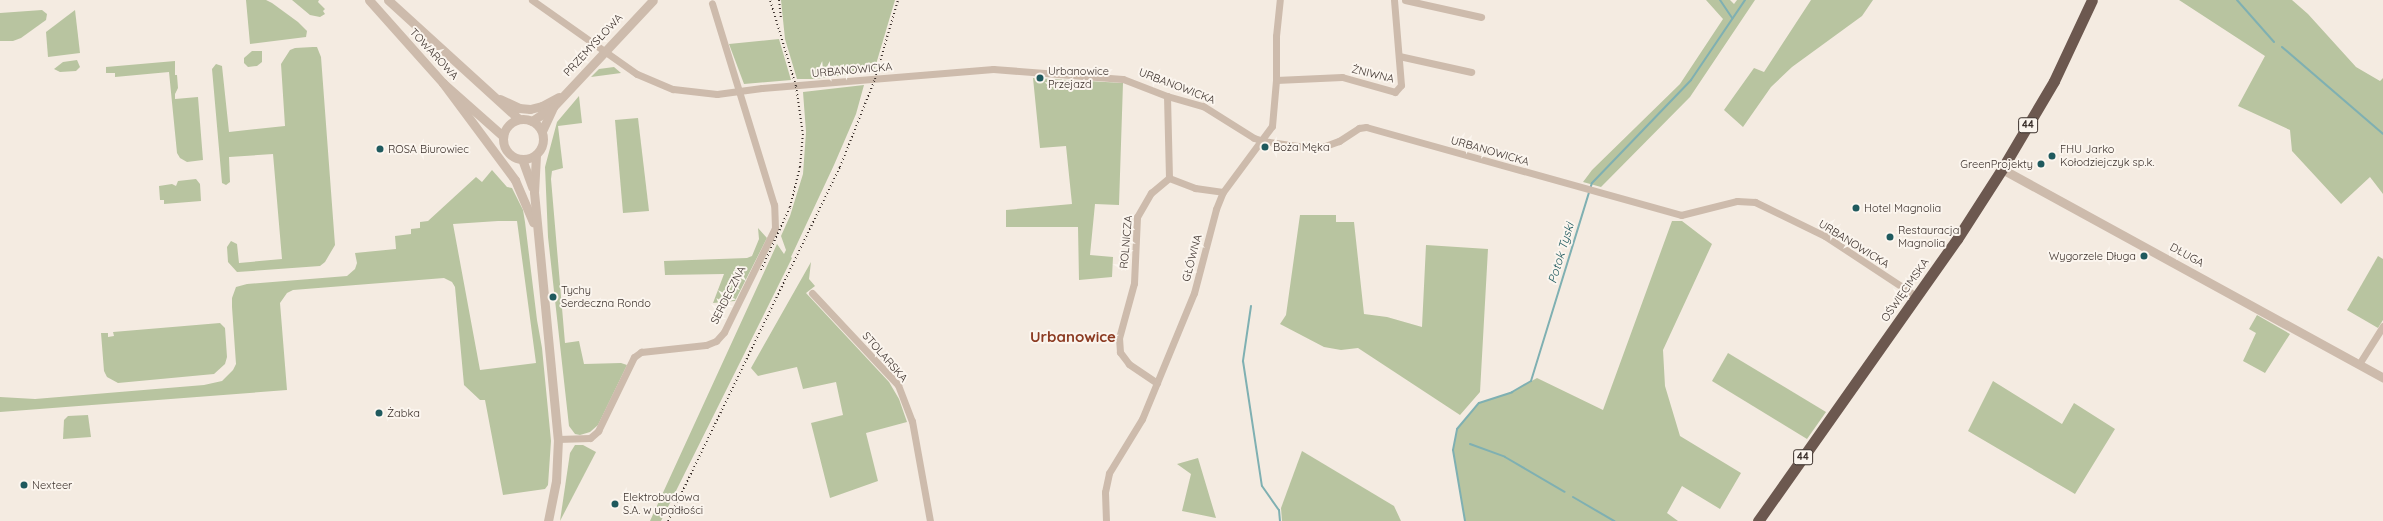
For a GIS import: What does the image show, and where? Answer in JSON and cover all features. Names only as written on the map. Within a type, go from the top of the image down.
[{"type":"highway","name":"OŚWIĘCIMSKA","points":[[1758,521],[1916,296],[2002,169],[2054,81],[2092,0]]},
{"type":"street","name":"TOWAROWA","points":[[369,0],[443,84],[503,136]]},
{"type":"street","name":"TOWAROWA","points":[[388,0],[518,119]]},
{"type":"street","name":"URBANOWICKA","points":[[532,0],[636,74],[662,86],[710,94],[993,69],[1123,79],[1167,96],[1208,108],[1254,138],[1263,141],[1300,146],[1325,146],[1339,142],[1359,128],[1366,127],[1681,215],[1737,201],[1755,202],[1825,236],[1916,296]]},
{"type":"street","name":"PRZEMYSŁOWA","points":[[542,131],[553,107],[564,94],[653,0]]},
{"type":"street","name":"GŁÓWNA","points":[[1106,521],[1105,492],[1109,474],[1142,419],[1194,293],[1216,209],[1223,192],[1263,141],[1274,120],[1276,36],[1280,0]]},
{"type":"street","name":"ŻNIWNA","points":[[1276,80],[1342,77],[1395,92],[1401,85],[1394,0]]},
{"type":"street","points":[[1405,0],[1481,18]]},
{"type":"street","name":"SERDECZNA","points":[[558,439],[590,438],[598,431],[634,357],[641,352],[706,345],[716,341],[724,332],[775,228],[776,218],[712,3]]},
{"type":"street","points":[[1399,56],[1471,72]]},
{"type":"street","points":[[443,84],[515,180],[530,212],[540,249]]},
{"type":"street","points":[[494,96],[519,108],[530,108],[542,106],[564,94]]},
{"type":"street","points":[[1167,96],[1169,178],[1195,188],[1223,192]]},
{"type":"street","name":"PRZEMYSŁOWA","points":[[532,121],[553,107]]},
{"type":"street","points":[[536,155],[522,159],[517,158],[508,152],[503,136],[510,124],[518,119],[532,121],[542,131],[542,146],[536,155],[534,192],[558,439],[556,481],[548,521]]},
{"type":"street","points":[[522,159],[534,192]]},
{"type":"street","name":"DŁUGA","points":[[2002,169],[2360,364],[2383,378]]},
{"type":"street","name":"ROLNICZA","points":[[1157,383],[1129,364],[1120,352],[1119,338],[1134,282],[1137,217],[1150,193],[1169,178]]},
{"type":"street","name":"STOLARSKA","points":[[812,293],[898,385],[912,421],[930,521]]},
{"type":"street","points":[[2360,364],[2383,326]]},
{"type":"green space","points":[[246,0],[266,0],[272,3],[298,22],[307,31],[306,37],[250,44]]},
{"type":"green space","points":[[292,0],[319,0],[318,2],[325,9],[323,11],[325,14],[320,17],[310,15]]},
{"type":"green space","points":[[781,0],[895,0],[874,71],[815,79],[797,79],[785,39]]},
{"type":"green space","points":[[1706,0],[1730,0],[1734,4],[1737,0],[1755,0],[1690,97],[1601,187],[1583,182],[1592,170],[1680,84],[1723,19]]},
{"type":"green space","points":[[1811,0],[1873,0],[1862,16],[1792,67],[1771,87],[1743,127],[1724,110],[1754,68],[1764,72]]},
{"type":"green space","points":[[2179,0],[2292,0],[2308,14],[2356,67],[2380,81],[2383,78],[2383,194],[2370,177],[2341,204],[2292,151],[2290,130],[2238,106],[2265,56]]},
{"type":"green space","points":[[42,10],[47,14],[46,20],[21,38],[13,41],[0,41],[0,13]]},
{"type":"green space","points":[[75,10],[80,53],[48,57],[46,32]]},
{"type":"green space","points":[[779,39],[791,80],[744,84],[729,44]]},
{"type":"green space","points":[[317,47],[321,57],[335,245],[325,262],[320,266],[237,272],[228,262],[227,247],[231,241],[237,244],[239,263],[282,259],[273,154],[229,157],[230,182],[226,185],[222,183],[212,69],[216,64],[222,66],[229,132],[285,126],[281,64],[290,50],[295,48]]},
{"type":"green space","points":[[252,51],[262,51],[262,62],[257,66],[248,67],[244,63],[244,58]]},
{"type":"green space","points":[[77,60],[80,67],[76,71],[60,72],[54,69],[63,62]]},
{"type":"green space","points":[[175,61],[175,75],[177,75],[178,88],[175,94],[175,99],[198,97],[203,160],[187,162],[180,158],[177,153],[169,72],[115,77],[115,73],[106,73],[106,67]]},
{"type":"green space","points":[[614,67],[621,73],[591,77],[599,69]]},
{"type":"green space","points":[[1033,78],[1123,83],[1119,205],[1095,204],[1090,255],[1113,257],[1112,277],[1079,280],[1078,227],[1006,227],[1006,210],[1072,204],[1066,146],[1040,148]]},
{"type":"green space","points":[[864,85],[856,114],[791,257],[792,258],[661,521],[650,521],[777,244],[784,254],[786,250],[781,236],[790,216],[803,174],[806,132],[803,92]]},
{"type":"green space","points":[[579,96],[582,123],[558,126],[563,168],[552,171],[551,179],[565,343],[579,341],[584,364],[621,363],[627,365],[598,425],[590,432],[580,435],[575,434],[569,426],[548,237],[545,167],[557,122]]},
{"type":"green space","points":[[638,118],[649,211],[623,213],[615,120]]},
{"type":"green space","points":[[492,170],[507,187],[512,188],[523,210],[542,348],[551,441],[548,485],[545,489],[503,495],[485,400],[480,400],[464,385],[455,287],[452,282],[444,278],[293,290],[287,293],[280,303],[287,390],[0,412],[0,397],[35,399],[204,385],[222,381],[233,370],[236,364],[232,298],[236,287],[247,284],[347,276],[355,269],[357,263],[355,253],[396,249],[395,236],[411,234],[411,229],[420,228],[420,222],[428,221],[476,177],[482,182]],"holes":[[[517,221],[536,363],[480,370],[453,224]]]},
{"type":"green space","points":[[196,179],[200,184],[201,201],[164,204],[164,200],[160,200],[159,186],[172,184],[176,186],[178,181]]},
{"type":"green space","points":[[1300,215],[1336,215],[1336,222],[1354,222],[1364,314],[1387,317],[1422,327],[1426,245],[1488,249],[1480,392],[1460,415],[1358,348],[1341,350],[1324,347],[1280,324],[1286,315]]},
{"type":"green space","points":[[1672,221],[1682,221],[1712,244],[1663,350],[1665,386],[1680,436],[1741,473],[1720,509],[1682,486],[1667,513],[1678,521],[1465,521],[1453,450],[1457,429],[1479,403],[1512,392],[1537,378],[1603,410]]},
{"type":"green space","points":[[758,228],[767,238],[735,301],[713,303],[724,274],[665,275],[664,261],[747,258],[752,256],[759,239]]},
{"type":"green space","points":[[2378,256],[2383,259],[2383,320],[2378,328],[2347,310]]},
{"type":"green space","points":[[811,262],[809,279],[815,286],[806,293],[889,382],[899,399],[907,422],[866,433],[878,481],[830,498],[811,423],[843,415],[836,382],[803,389],[797,367],[758,376],[751,368]]},
{"type":"green space","points":[[2257,315],[2290,334],[2265,373],[2243,361],[2256,333],[2249,329]]},
{"type":"green space","points":[[220,323],[225,328],[227,357],[225,364],[214,374],[118,383],[107,377],[104,371],[101,333],[108,333],[108,337],[114,336],[113,332]]},
{"type":"green space","points":[[1728,353],[1826,412],[1807,439],[1712,381]]},
{"type":"green space","points":[[1993,381],[2062,424],[2074,403],[2115,429],[2075,494],[1968,431]]},
{"type":"green space","points":[[88,415],[91,437],[63,439],[64,420],[68,416]]},
{"type":"green space","points":[[575,445],[583,445],[596,452],[560,521],[570,453]]},
{"type":"green space","points":[[1302,451],[1394,506],[1401,521],[1282,521],[1281,508]]},
{"type":"green space","points":[[1198,458],[1216,518],[1182,511],[1191,474],[1177,464]]},
{"type":"waterway","points":[[1720,0],[1732,18]]},
{"type":"waterway","name":"Potok Tyski","points":[[1465,521],[1453,450],[1457,429],[1479,403],[1512,392],[1531,381],[1592,183],[1691,80],[1745,0]]},
{"type":"waterway","points":[[2237,0],[2274,42]]},
{"type":"waterway","points":[[2282,47],[2383,134]]},
{"type":"waterway","points":[[1251,306],[1243,361],[1262,486],[1279,510],[1280,521]]},
{"type":"waterway","points":[[1470,444],[1505,457],[1565,492]]},
{"type":"waterway","points":[[1573,497],[1614,521]]},
{"type":"railway","points":[[761,270],[790,207],[800,167],[803,135],[796,86],[770,0]]},
{"type":"railway","points":[[779,0],[781,19]]},
{"type":"railway","points":[[668,521],[840,167],[875,79],[898,0]]},
{"type":"place","name":"Urbanowice Przejazd","points":[[1040,78]]},
{"type":"place","name":"Boża Męka","points":[[1265,147]]},
{"type":"place","name":"ROSA Biurowiec","points":[[380,149]]},
{"type":"place","name":"FHU Jarko Kołodziejczyk sp.k.","points":[[2052,156]]},
{"type":"place","name":"GreenProjekty","points":[[2041,164]]},
{"type":"place","name":"Hotel Magnolia","points":[[1856,208]]},
{"type":"place","name":"Restauracja Magnolia","points":[[1890,237]]},
{"type":"place","name":"Wygorzele Długa","points":[[2144,256]]},
{"type":"place","name":"Tychy Serdeczna Rondo","points":[[553,297]]},
{"type":"place","name":"Żabka","points":[[379,413]]},
{"type":"place","name":"Nexteer","points":[[24,485]]},
{"type":"place","name":"Elektrobudowa S.A. w upadłości","points":[[615,504]]},
{"type":"district","name":"Urbanowice","points":[[1073,337]]}]
